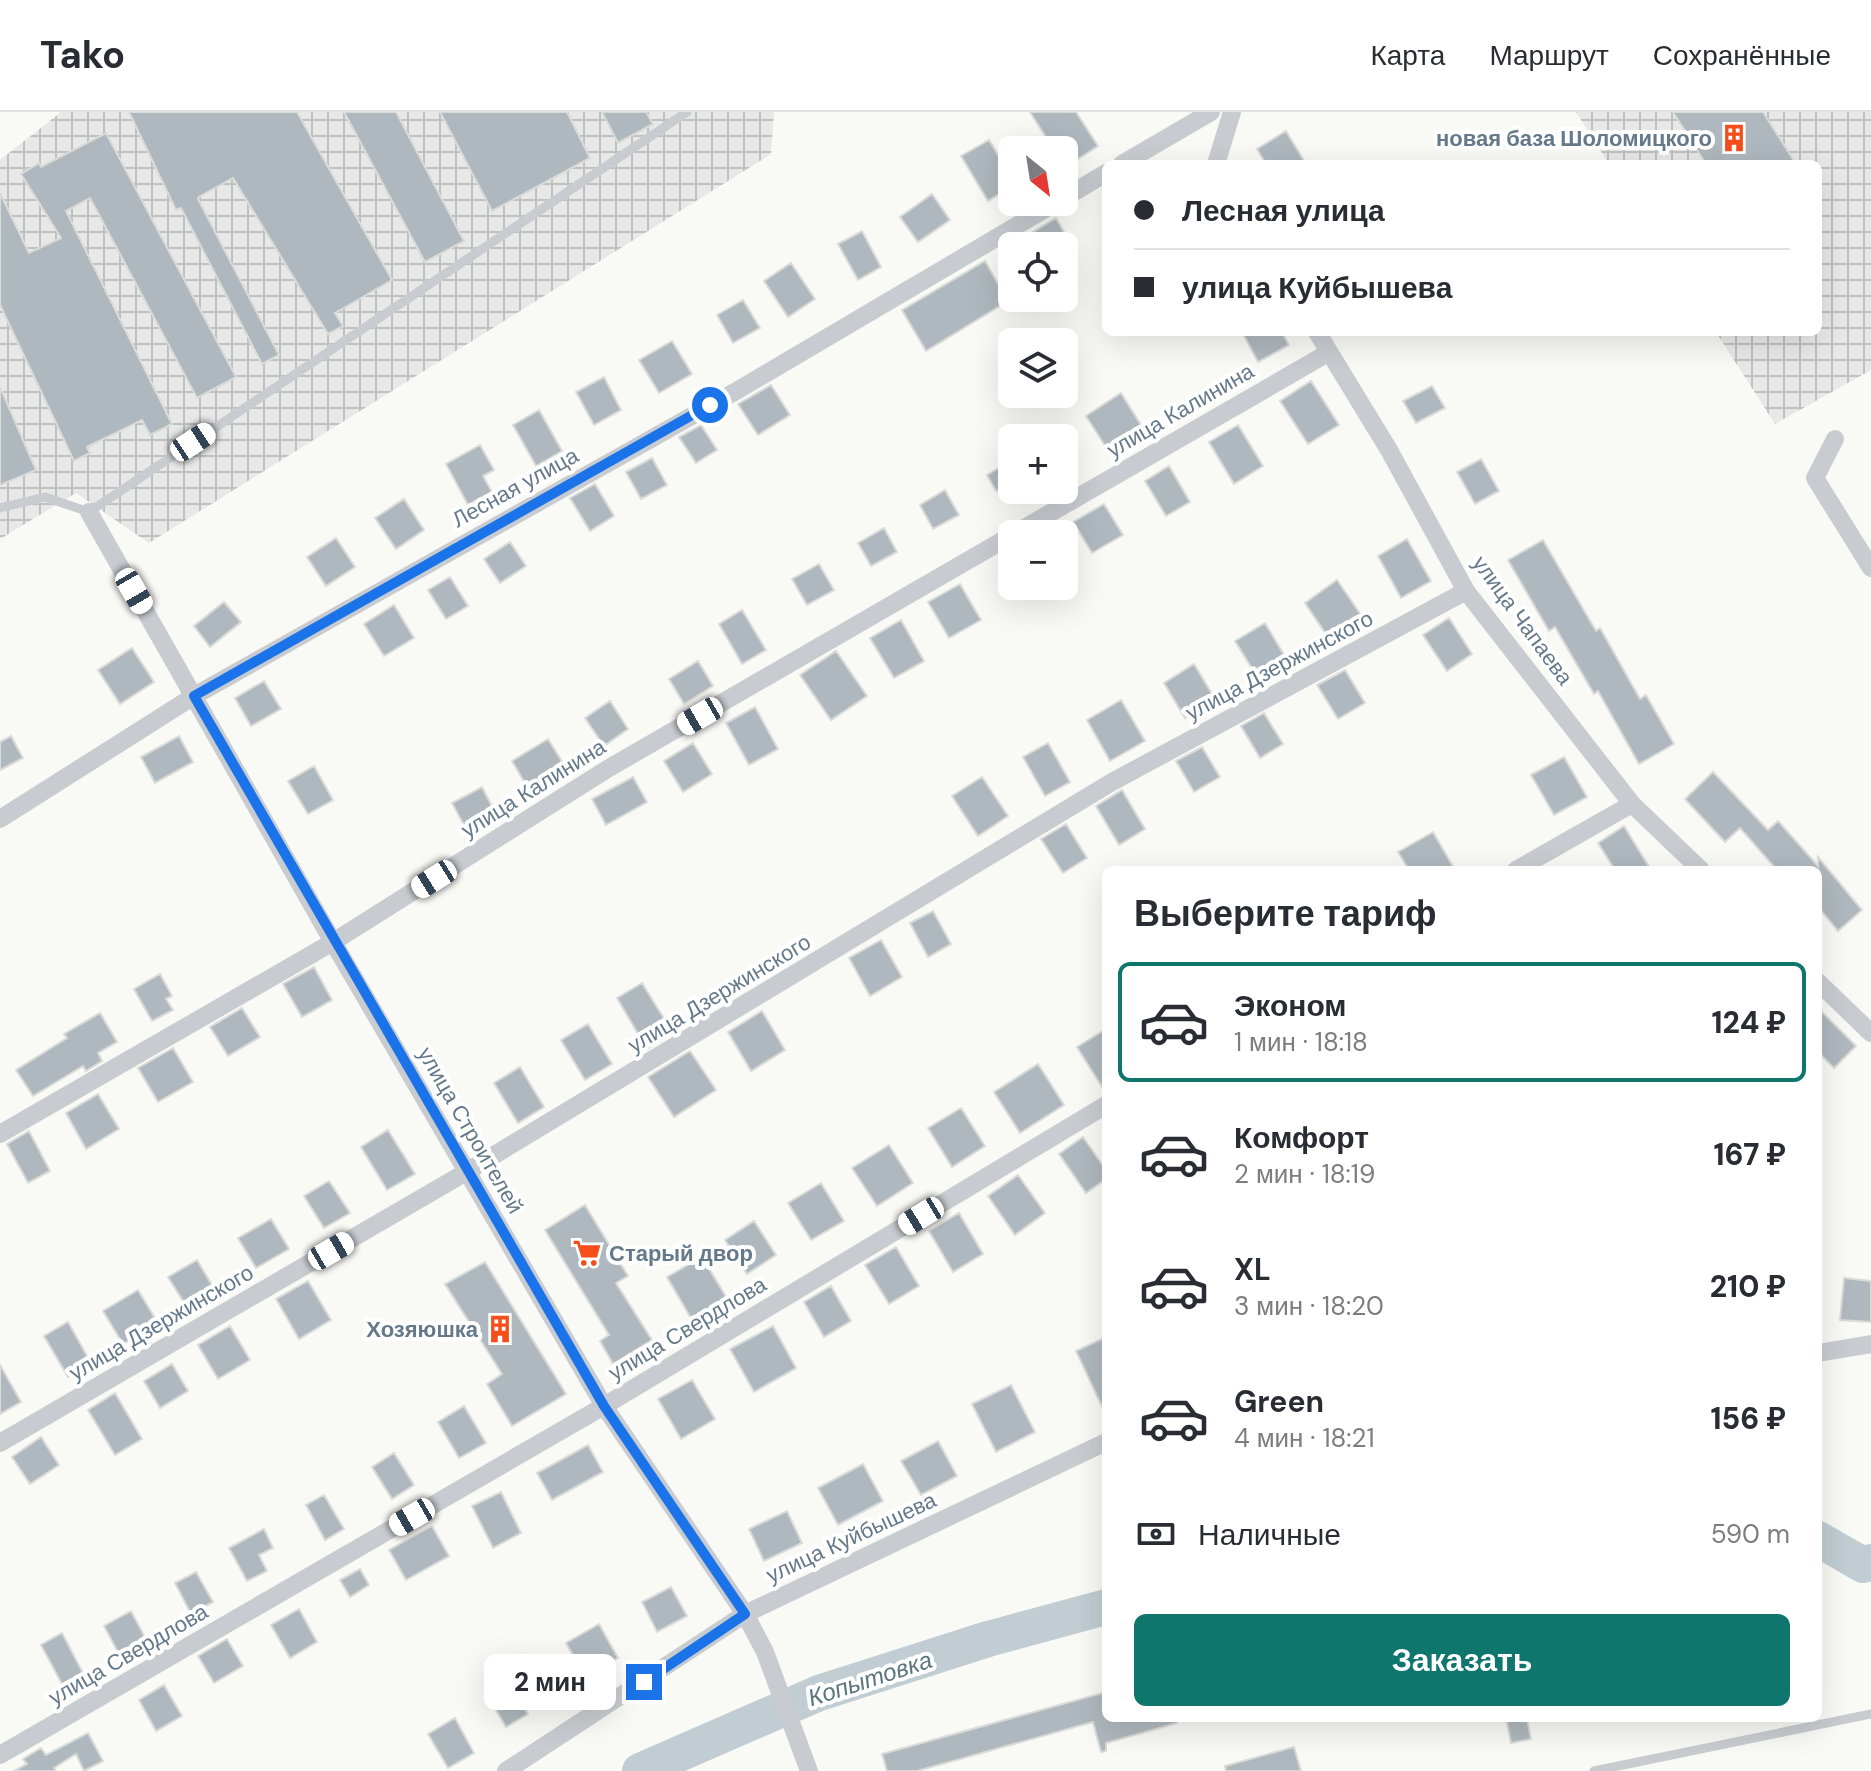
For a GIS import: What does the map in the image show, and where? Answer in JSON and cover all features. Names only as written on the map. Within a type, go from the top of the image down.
[{"type":"street","points":[[1129,160],[1211,112]]},
{"type":"street","points":[[1217,160],[1232,112]]},
{"type":"street","points":[[1078,190],[1102,175]]},
{"type":"street","name":"Лесная улица","points":[[0,819],[194,696],[738,390],[1033,216]]},
{"type":"street","name":"улица Чапаева","points":[[1319,336],[1389,450],[1466,591],[1632,804],[1697,866]]},
{"type":"street","name":"улица Калинина","points":[[1039,520],[1328,353]]},
{"type":"street","points":[[1835,439],[1815,478],[1871,568]]},
{"type":"street","name":"улица Строителей","points":[[89,512],[333,942],[604,1406],[745,1614],[779,1687],[809,1771]]},
{"type":"street","name":"улица Калинина","points":[[0,1134],[333,942],[609,768],[998,544]]},
{"type":"street","name":"улица Дзержинского","points":[[0,1443],[468,1171],[1112,782],[1466,591]]},
{"type":"street","points":[[1523,866],[1632,804]]},
{"type":"street","points":[[1822,986],[1871,1033]]},
{"type":"street","name":"улица Свердлова","points":[[0,1755],[604,1406],[1102,1107]]},
{"type":"street","points":[[1822,1352],[1871,1344]]},
{"type":"street","name":"улица Куйбышева","points":[[506,1771],[745,1614],[1102,1444]]},
{"type":"lane","points":[[0,508],[45,497],[89,512],[687,112]]},
{"type":"lane","points":[[1594,1771],[1871,1714]]},
{"type":"shaded area","points":[[61,112],[774,112],[771,154],[149,543],[76,493],[0,539],[0,160]]},
{"type":"shaded area","name":"новая база Шоломицкого","points":[[1576,112],[1871,112],[1871,370],[1775,424],[1719,336],[1822,336],[1822,160],[1606,160]]},
{"type":"building","points":[[129,112],[297,112],[392,280],[335,313],[343,326],[328,334],[233,178],[199,197],[279,355],[262,364],[181,208],[176,210]]},
{"type":"building","points":[[344,112],[396,112],[464,241],[425,262]]},
{"type":"building","points":[[440,112],[567,112],[590,158],[492,211]]},
{"type":"building","points":[[602,112],[646,112],[653,124],[618,143]]},
{"type":"building","points":[[1030,112],[1076,112],[1098,146],[1078,159],[1078,136],[1045,136]]},
{"type":"building","name":"новая база Шоломицкого","points":[[1673,112],[1763,112],[1793,160],[1703,160]]},
{"type":"building","points":[[1286,131],[1304,160],[1264,160],[1257,149]]},
{"type":"building","points":[[106,133],[236,377],[197,398],[90,198],[66,211],[172,424],[150,435],[142,420],[87,447],[90,453],[74,461],[0,305],[0,193],[29,253],[61,238],[21,174]]},
{"type":"building","points":[[989,140],[998,155],[998,195],[988,201],[961,156]]},
{"type":"building","points":[[932,194],[950,220],[918,242],[900,217]]},
{"type":"building","points":[[1056,218],[1064,232],[1033,232]]},
{"type":"building","points":[[862,231],[881,267],[858,280],[838,244]]},
{"type":"building","points":[[985,261],[998,284],[998,307],[926,351],[902,310]]},
{"type":"building","points":[[791,263],[815,299],[788,317],[764,281]]},
{"type":"building","points":[[743,300],[760,328],[733,343],[717,315]]},
{"type":"building","points":[[1244,336],[1284,336],[1289,345],[1258,362]]},
{"type":"building","points":[[672,341],[692,374],[659,393],[639,360]]},
{"type":"building","points":[[604,377],[621,410],[594,425],[576,392]]},
{"type":"building","points":[[1311,381],[1339,425],[1308,444],[1280,401]]},
{"type":"building","points":[[771,385],[790,415],[758,435],[738,404]]},
{"type":"building","points":[[1432,386],[1445,408],[1416,423],[1403,401]]},
{"type":"building","points":[[0,387],[36,470],[0,485]]},
{"type":"building","points":[[1121,393],[1146,433],[1111,455],[1086,416]]},
{"type":"building","points":[[539,410],[562,451],[536,466],[513,425]]},
{"type":"building","points":[[701,425],[717,450],[696,463],[679,437]]},
{"type":"building","points":[[1238,425],[1263,466],[1234,484],[1209,442]]},
{"type":"building","points":[[480,445],[494,470],[483,476],[492,492],[468,505],[446,464]]},
{"type":"building","points":[[652,458],[667,485],[641,499],[626,472]]},
{"type":"building","points":[[1481,459],[1499,491],[1475,504],[1457,472]]},
{"type":"building","points":[[1169,466],[1190,502],[1166,516],[1145,481]]},
{"type":"building","points":[[998,468],[998,490],[996,491],[987,475]]},
{"type":"building","points":[[595,484],[614,516],[590,531],[570,498]]},
{"type":"building","points":[[945,490],[959,515],[933,529],[920,505]]},
{"type":"building","points":[[404,499],[424,530],[396,549],[375,518]]},
{"type":"building","points":[[1104,504],[1123,535],[1092,553],[1078,530],[1076,520]]},
{"type":"building","points":[[884,528],[897,552],[871,566],[858,543]]},
{"type":"building","points":[[336,538],[355,567],[326,586],[307,557]]},
{"type":"building","points":[[1407,539],[1431,581],[1401,598],[1378,556]]},
{"type":"building","points":[[1543,540],[1596,631],[1600,628],[1640,699],[1646,695],[1674,744],[1639,764],[1598,691],[1594,694],[1555,627],[1549,631],[1508,560]]},
{"type":"building","points":[[510,542],[526,566],[500,583],[484,559]]},
{"type":"building","points":[[819,564],[834,590],[807,605],[792,579]]},
{"type":"building","points":[[450,577],[468,606],[446,619],[428,590]]},
{"type":"building","points":[[1337,580],[1361,615],[1328,637],[1305,603]]},
{"type":"building","points":[[960,584],[981,620],[949,638],[928,602]]},
{"type":"building","points":[[224,602],[241,622],[210,647],[194,626]]},
{"type":"building","points":[[394,605],[414,638],[384,656],[364,624]]},
{"type":"building","points":[[742,610],[766,650],[742,664],[719,624]]},
{"type":"building","points":[[1449,618],[1472,654],[1447,671],[1423,635]]},
{"type":"building","points":[[901,620],[924,661],[894,678],[870,638]]},
{"type":"building","points":[[1265,623],[1287,660],[1258,678],[1235,641]]},
{"type":"building","points":[[132,648],[154,682],[120,704],[98,670]]},
{"type":"building","points":[[836,651],[867,696],[831,720],[800,675]]},
{"type":"building","points":[[698,661],[713,686],[684,704],[669,679]]},
{"type":"building","points":[[1194,664],[1215,699],[1185,718],[1164,683]]},
{"type":"building","points":[[1345,670],[1365,703],[1338,719],[1317,685]]},
{"type":"building","points":[[264,681],[281,709],[251,726],[235,698]]},
{"type":"building","points":[[1121,700],[1145,741],[1110,761],[1087,720]]},
{"type":"building","points":[[610,701],[628,729],[604,746],[585,718]]},
{"type":"building","points":[[755,707],[778,749],[749,765],[726,723]]},
{"type":"building","points":[[1264,713],[1283,744],[1260,758],[1241,726]]},
{"type":"building","points":[[11,736],[23,758],[0,770],[0,742]]},
{"type":"building","points":[[179,736],[193,762],[155,783],[141,757]]},
{"type":"building","points":[[548,739],[566,768],[529,790],[512,761]]},
{"type":"building","points":[[693,743],[712,774],[683,792],[664,761]]},
{"type":"building","points":[[1048,743],[1070,782],[1045,796],[1023,757]]},
{"type":"building","points":[[1202,747],[1220,777],[1194,792],[1176,761]]},
{"type":"building","points":[[1564,757],[1587,797],[1554,815],[1531,775]]},
{"type":"building","points":[[314,766],[333,800],[308,814],[288,781]]},
{"type":"building","points":[[1713,772],[1768,830],[1778,821],[1818,866],[1773,866],[1740,828],[1725,842],[1685,799]]},
{"type":"building","points":[[633,777],[647,802],[606,825],[592,799]]},
{"type":"building","points":[[982,777],[1008,816],[978,836],[952,796]]},
{"type":"building","points":[[482,787],[498,818],[467,831],[452,803]]},
{"type":"building","points":[[1122,790],[1145,829],[1119,845],[1096,806]]},
{"type":"building","points":[[1066,824],[1087,858],[1063,873],[1041,839]]},
{"type":"building","points":[[1624,826],[1649,866],[1612,866],[1598,843]]},
{"type":"building","points":[[1433,832],[1453,866],[1407,866],[1398,852]]},
{"type":"building","points":[[1818,857],[1862,910],[1838,931],[1822,912],[1822,866],[1818,866]]},
{"type":"building","points":[[933,911],[951,944],[928,957],[910,923]]},
{"type":"building","points":[[881,940],[902,977],[870,996],[849,958]]},
{"type":"building","points":[[314,967],[332,1000],[302,1017],[283,984]]},
{"type":"building","points":[[160,974],[172,996],[166,999],[173,1010],[152,1021],[134,989]]},
{"type":"building","points":[[642,983],[673,1033],[647,1049],[617,998]]},
{"type":"building","points":[[242,1008],[260,1037],[228,1056],[210,1027]]},
{"type":"building","points":[[762,1011],[785,1050],[751,1071],[728,1032]]},
{"type":"building","points":[[1822,1012],[1856,1046],[1834,1068],[1822,1056]]},
{"type":"building","points":[[100,1013],[117,1042],[98,1053],[102,1061],[86,1071],[83,1066],[33,1096],[16,1070],[67,1038],[64,1034]]},
{"type":"building","points":[[588,1024],[612,1064],[585,1080],[561,1040]]},
{"type":"building","points":[[1102,1031],[1102,1087],[1077,1047]]},
{"type":"building","points":[[173,1048],[193,1082],[158,1102],[138,1068]]},
{"type":"building","points":[[690,1051],[716,1090],[674,1117],[648,1077]]},
{"type":"building","points":[[1038,1064],[1064,1105],[1020,1133],[994,1092]]},
{"type":"building","points":[[520,1067],[544,1107],[518,1123],[494,1083]]},
{"type":"building","points":[[98,1094],[119,1129],[86,1149],[66,1113]]},
{"type":"building","points":[[961,1108],[985,1146],[952,1167],[928,1128]]},
{"type":"building","points":[[388,1130],[415,1174],[387,1190],[361,1147]]},
{"type":"building","points":[[29,1131],[50,1171],[28,1183],[7,1144]]},
{"type":"building","points":[[1083,1137],[1102,1164],[1102,1182],[1086,1193],[1059,1154]]},
{"type":"building","points":[[889,1145],[913,1183],[877,1206],[852,1168]]},
{"type":"building","points":[[1018,1175],[1045,1213],[1015,1235],[988,1196]]},
{"type":"building","points":[[329,1181],[350,1213],[324,1228],[304,1196]]},
{"type":"building","points":[[821,1183],[844,1221],[811,1240],[788,1203]]},
{"type":"building","name":"Старый двор","points":[[585,1205],[628,1276],[616,1283],[652,1340],[613,1364],[600,1341],[609,1335],[545,1230]]},
{"type":"building","points":[[959,1213],[983,1254],[953,1272],[929,1231]]},
{"type":"building","points":[[271,1219],[289,1249],[256,1268],[238,1238]]},
{"type":"building","points":[[754,1221],[776,1255],[747,1274],[725,1240]]},
{"type":"building","points":[[896,1247],[919,1286],[889,1304],[865,1265]]},
{"type":"building","points":[[702,1257],[728,1300],[692,1320],[667,1277]]},
{"type":"building","points":[[197,1260],[216,1292],[188,1309],[168,1277]]},
{"type":"building","name":"Хозяюшка","points":[[485,1262],[566,1394],[512,1426],[487,1384],[502,1374],[445,1284]]},
{"type":"building","points":[[1844,1278],[1871,1281],[1871,1322],[1840,1320]]},
{"type":"building","points":[[308,1281],[331,1320],[299,1339],[276,1299]]},
{"type":"building","points":[[831,1286],[851,1321],[824,1337],[804,1302]]},
{"type":"building","points":[[138,1290],[158,1323],[123,1344],[103,1311]]},
{"type":"building","points":[[68,1322],[91,1363],[68,1377],[44,1336]]},
{"type":"building","points":[[230,1326],[250,1360],[218,1379],[198,1345]]},
{"type":"building","points":[[773,1326],[796,1368],[754,1392],[730,1349]]},
{"type":"building","points":[[1102,1339],[1102,1406],[1076,1351]]},
{"type":"building","points":[[172,1364],[188,1391],[160,1408],[144,1381]]},
{"type":"building","points":[[0,1365],[21,1402],[0,1414]]},
{"type":"building","points":[[692,1380],[715,1419],[681,1439],[658,1399]]},
{"type":"building","points":[[1011,1385],[1035,1432],[996,1452],[972,1404]]},
{"type":"building","points":[[115,1393],[142,1439],[115,1455],[88,1410]]},
{"type":"building","points":[[464,1406],[486,1443],[459,1458],[438,1422]]},
{"type":"building","points":[[41,1437],[59,1465],[30,1484],[12,1457]]},
{"type":"building","points":[[938,1441],[957,1476],[921,1495],[901,1461]]},
{"type":"building","points":[[588,1445],[603,1472],[552,1500],[537,1473]]},
{"type":"building","points":[[394,1453],[414,1485],[392,1499],[372,1467]]},
{"type":"building","points":[[863,1464],[883,1501],[838,1525],[818,1488]]},
{"type":"building","points":[[501,1492],[521,1533],[493,1548],[472,1506]]},
{"type":"building","points":[[324,1495],[344,1529],[325,1540],[306,1505]]},
{"type":"building","points":[[787,1511],[802,1543],[764,1561],[749,1529]]},
{"type":"building","points":[[432,1526],[449,1556],[406,1580],[389,1550]]},
{"type":"building","points":[[264,1529],[273,1548],[259,1555],[267,1571],[247,1581],[229,1548]]},
{"type":"building","points":[[360,1569],[369,1585],[350,1597],[340,1580]]},
{"type":"building","points":[[196,1572],[213,1602],[191,1614],[175,1583]]},
{"type":"building","points":[[671,1587],[687,1616],[657,1632],[642,1602]]},
{"type":"building","points":[[299,1609],[317,1642],[290,1658],[271,1625]]},
{"type":"building","points":[[131,1611],[147,1641],[120,1656],[104,1626]]},
{"type":"building","points":[[599,1624],[618,1658],[586,1677],[566,1643]]},
{"type":"building","points":[[62,1633],[84,1675],[63,1686],[41,1645]]},
{"type":"building","points":[[227,1639],[243,1666],[214,1683],[198,1656]]},
{"type":"building","points":[[510,1682],[528,1714],[506,1727],[487,1695]]},
{"type":"building","points":[[164,1685],[182,1716],[156,1731],[139,1700]]},
{"type":"building","points":[[1102,1693],[1102,1722],[1177,1723],[1106,1743],[1106,1751],[1101,1752],[1093,1722],[917,1771],[887,1771],[882,1754]]},
{"type":"building","points":[[455,1718],[474,1753],[448,1768],[428,1734]]},
{"type":"building","points":[[1507,1722],[1528,1722],[1531,1739],[1511,1743]]},
{"type":"building","points":[[88,1733],[103,1761],[84,1771],[76,1754],[54,1768],[56,1771],[14,1771],[27,1764],[23,1759],[41,1748],[46,1755]]},
{"type":"building","points":[[1294,1747],[1301,1771],[1226,1771],[1225,1766]]},
{"type":"waterway","name":"Копытовка","points":[[1822,1541],[1863,1565],[1871,1562]]},
{"type":"waterway","name":"Копытовка","points":[[640,1771],[819,1693],[988,1639],[1102,1608]]},
{"type":"place","name":"новая база Шоломицкого","points":[[1734,138]]},
{"type":"place","name":"Старый двор","points":[[587,1253]]},
{"type":"place","name":"Хозяюшка","points":[[500,1329]]},
{"type":"route","points":[[644,1682],[745,1614],[604,1406],[333,942],[194,696],[710,405]]}]
